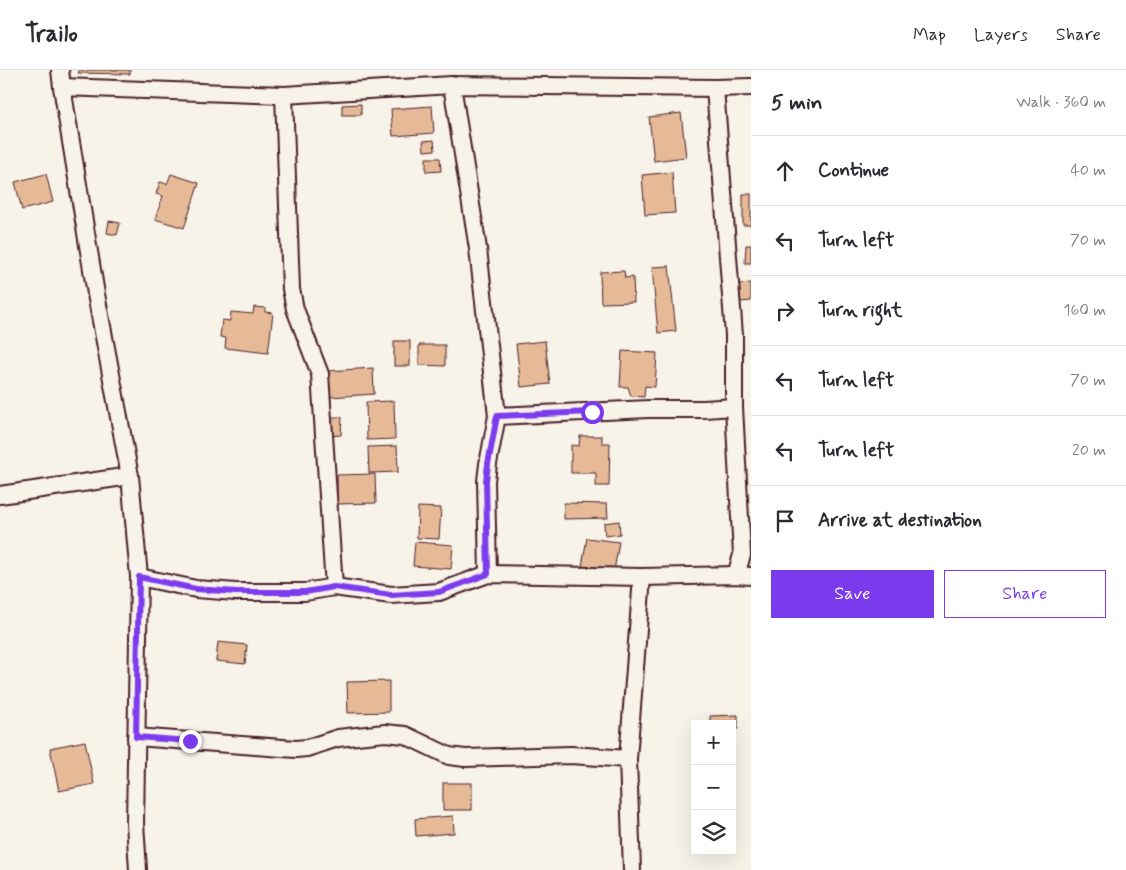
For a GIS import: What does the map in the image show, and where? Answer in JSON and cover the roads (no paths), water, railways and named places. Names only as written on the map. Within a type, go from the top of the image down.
[{"type":"street","points":[[60,70],[94,284],[130,476],[139,577],[135,823],[138,870]]},
{"type":"street","points":[[62,87],[284,96],[452,85],[751,87]]},
{"type":"street","points":[[452,85],[478,249],[497,416],[486,481],[488,574]]},
{"type":"street","points":[[139,577],[196,589],[236,592],[305,592],[334,587],[391,595],[439,592],[488,574],[642,577],[743,576],[734,407],[734,336],[714,88]]},
{"type":"street","points":[[284,96],[291,289],[295,309],[320,374],[334,587]]},
{"type":"street","points":[[497,416],[734,407]]},
{"type":"street","points":[[0,495],[130,476]]},
{"type":"street","points":[[632,870],[628,759],[642,577]]},
{"type":"street","points":[[136,737],[296,749],[307,748],[338,738],[385,733],[405,735],[450,756],[465,758],[571,755],[628,759]]}]
